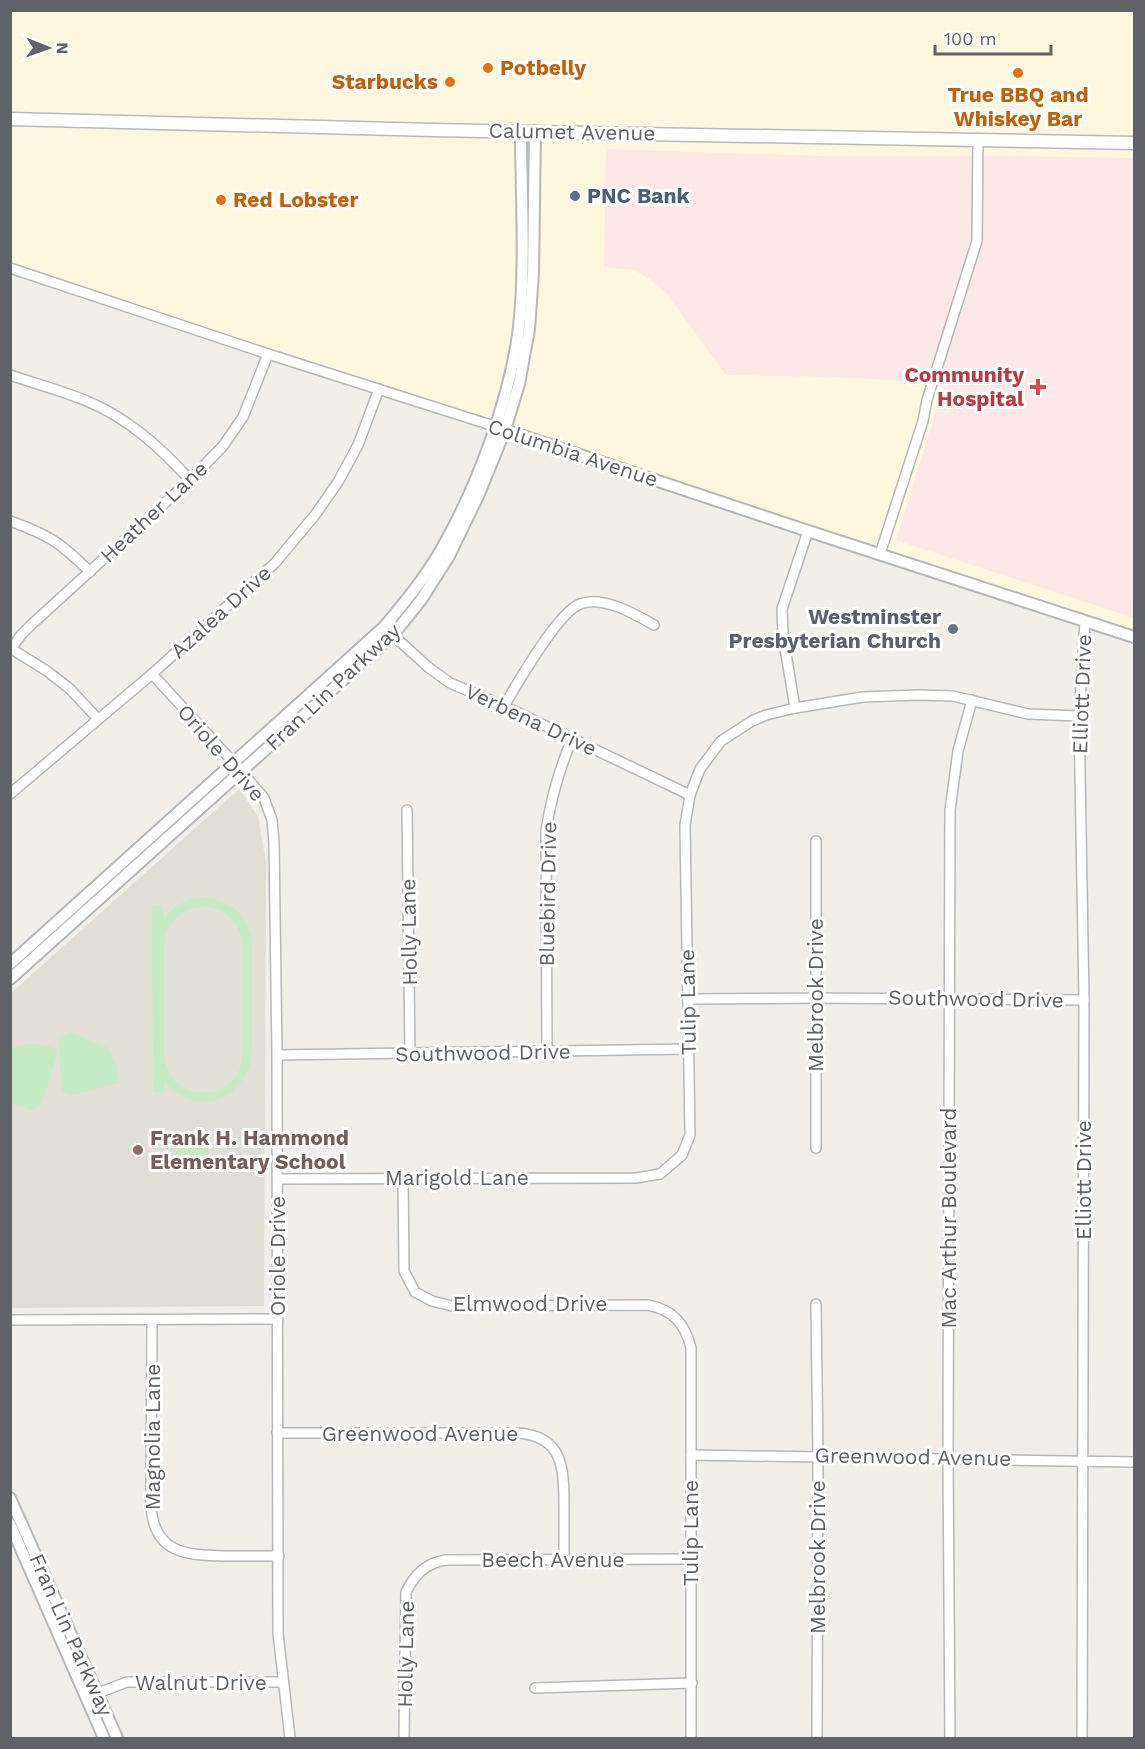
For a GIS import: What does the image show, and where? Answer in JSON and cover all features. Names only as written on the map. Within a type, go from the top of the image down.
[{"type":"main road","name":"Calumet Avenue","points":[[10,119],[1134,143]]},
{"type":"street","name":"Fran Lin Parkway","points":[[10,964],[393,635],[421,600],[449,556],[478,496],[500,428],[519,327],[522,272],[521,131]]},
{"type":"street","name":"Fran Lin Parkway","points":[[10,978],[238,767],[384,627],[413,592],[440,551],[471,492],[519,384],[529,329],[533,273],[535,131]]},
{"type":"street","points":[[880,554],[976,250],[978,141]]},
{"type":"street","name":"Columbia Avenue","points":[[10,268],[1134,637]]},
{"type":"street","name":"Heather Lane","points":[[11,649],[25,630],[190,480],[224,446],[243,417],[268,354]]},
{"type":"street","points":[[10,375],[89,402],[124,421],[160,448],[190,480]]},
{"type":"street","name":"Azalea Drive","points":[[10,794],[152,674],[275,563],[315,515],[338,482],[358,446],[379,389]]},
{"type":"street","points":[[10,521],[51,538],[70,552],[90,572]]},
{"type":"street","points":[[795,708],[783,636],[782,609],[808,531]]},
{"type":"street","points":[[504,706],[529,664],[569,610],[582,603],[597,602],[636,614],[654,624]]},
{"type":"street","name":"Elliott Drive","points":[[1082,1738],[1084,1000],[1079,716],[1085,622]]},
{"type":"street","name":"Verbena Drive","points":[[384,627],[428,667],[450,683],[504,706],[690,795]]},
{"type":"street","points":[[11,649],[70,688],[98,718]]},
{"type":"street","name":"Oriole Drive","points":[[152,674],[264,798],[272,820],[278,1179],[278,1633],[290,1738]]},
{"type":"street","name":"Tulip Lane","points":[[636,1178],[660,1174],[682,1155],[690,1135],[685,825],[690,795],[700,769],[722,741],[752,721],[766,715],[795,708],[895,695],[953,696],[1028,714],[1079,716]]},
{"type":"street","name":"Mac Arthur Boulevard","points":[[950,1738],[948,1458],[950,810],[958,751],[972,700]]},
{"type":"street","name":"Bluebird Drive","points":[[547,1052],[546,831],[550,802],[558,773],[572,739]]},
{"type":"street","name":"Holly Lane","points":[[407,810],[410,1054]]},
{"type":"street","name":"Melbrook Drive","points":[[816,842],[816,1148]]},
{"type":"street","name":"Southwood Drive","points":[[688,999],[1084,1000]]},
{"type":"street","name":"Southwood Drive","points":[[277,1055],[689,1049]]},
{"type":"street","name":"Elmwood Drive","points":[[403,1178],[404,1271],[415,1292],[432,1301],[452,1306],[647,1305],[659,1307],[668,1312],[677,1318],[685,1329]]},
{"type":"street","name":"Marigold Lane","points":[[278,1179],[636,1178]]},
{"type":"street","name":"Melbrook Drive","points":[[816,1304],[817,1738]]},
{"type":"street","points":[[10,1320],[278,1319]]},
{"type":"street","name":"Magnolia Lane","points":[[152,1320],[151,1506],[154,1525],[158,1533],[171,1548],[196,1556],[279,1556]]},
{"type":"street","name":"Tulip Lane","points":[[685,1329],[691,1348],[691,1738]]},
{"type":"street","name":"Greenwood Avenue","points":[[277,1434],[516,1433],[539,1437],[556,1452],[564,1473],[564,1559]]},
{"type":"street","name":"Greenwood Avenue","points":[[691,1455],[1134,1462]]},
{"type":"street","name":"Fran Lin Parkway","points":[[10,1498],[14,1515],[117,1738]]},
{"type":"street","name":"Fran Lin Parkway","points":[[10,1524],[104,1738]]},
{"type":"street","name":"Beech Avenue","points":[[419,1573],[430,1564],[446,1560],[692,1558]]},
{"type":"street","name":"Holly Lane","points":[[404,1738],[405,1602],[406,1592],[412,1580],[419,1573]]},
{"type":"street","name":"Walnut Drive","points":[[86,1698],[127,1682],[283,1682]]},
{"type":"street","points":[[535,1688],[692,1683]]},
{"type":"shaded area","points":[[11,11],[1134,11],[1134,636],[11,268]]},
{"type":"shaded area","name":"Community Hospital","points":[[606,149],[821,156],[1134,158],[1134,618],[896,540],[943,390],[940,383],[836,377],[726,375],[667,294],[651,280],[634,270],[604,267]]},
{"type":"shaded area","name":"Frank H. Hammond Elementary School","points":[[239,789],[258,816],[266,863],[264,1306],[11,1308],[10,994]]},
{"type":"green space","points":[[197,898],[221,901],[235,909],[245,922],[252,939],[252,1051],[249,1068],[242,1081],[232,1092],[219,1099],[206,1102],[192,1100],[178,1094],[165,1082],[164,1093],[153,1092],[152,906],[163,905],[164,917],[177,906]],"holes":[[[197,907],[212,908],[225,914],[235,923],[243,943],[243,1051],[237,1075],[227,1085],[220,1089],[199,1093],[186,1089],[177,1082],[167,1068],[164,1057],[164,945],[168,929],[182,913]]]},
{"type":"green space","points":[[71,1033],[107,1047],[117,1066],[119,1083],[70,1096],[61,1090],[59,1038]]},
{"type":"green space","points":[[31,1043],[48,1046],[58,1051],[41,1105],[32,1110],[10,1103],[11,1048]]},
{"type":"green space","points":[[177,1148],[207,1148],[208,1166],[177,1166]]},
{"type":"place","name":"Potbelly","points":[[488,68]]},
{"type":"place","name":"True BBQ and Whiskey Bar","points":[[1018,73]]},
{"type":"place","name":"Starbucks","points":[[450,82]]},
{"type":"place","name":"PNC Bank","points":[[575,196]]},
{"type":"place","name":"Red Lobster","points":[[221,200]]},
{"type":"place","name":"Community Hospital","points":[[1038,387]]},
{"type":"place","name":"Westminster Presbyterian Church","points":[[953,629]]},
{"type":"place","name":"Frank H. Hammond Elementary School","points":[[138,1150]]}]
